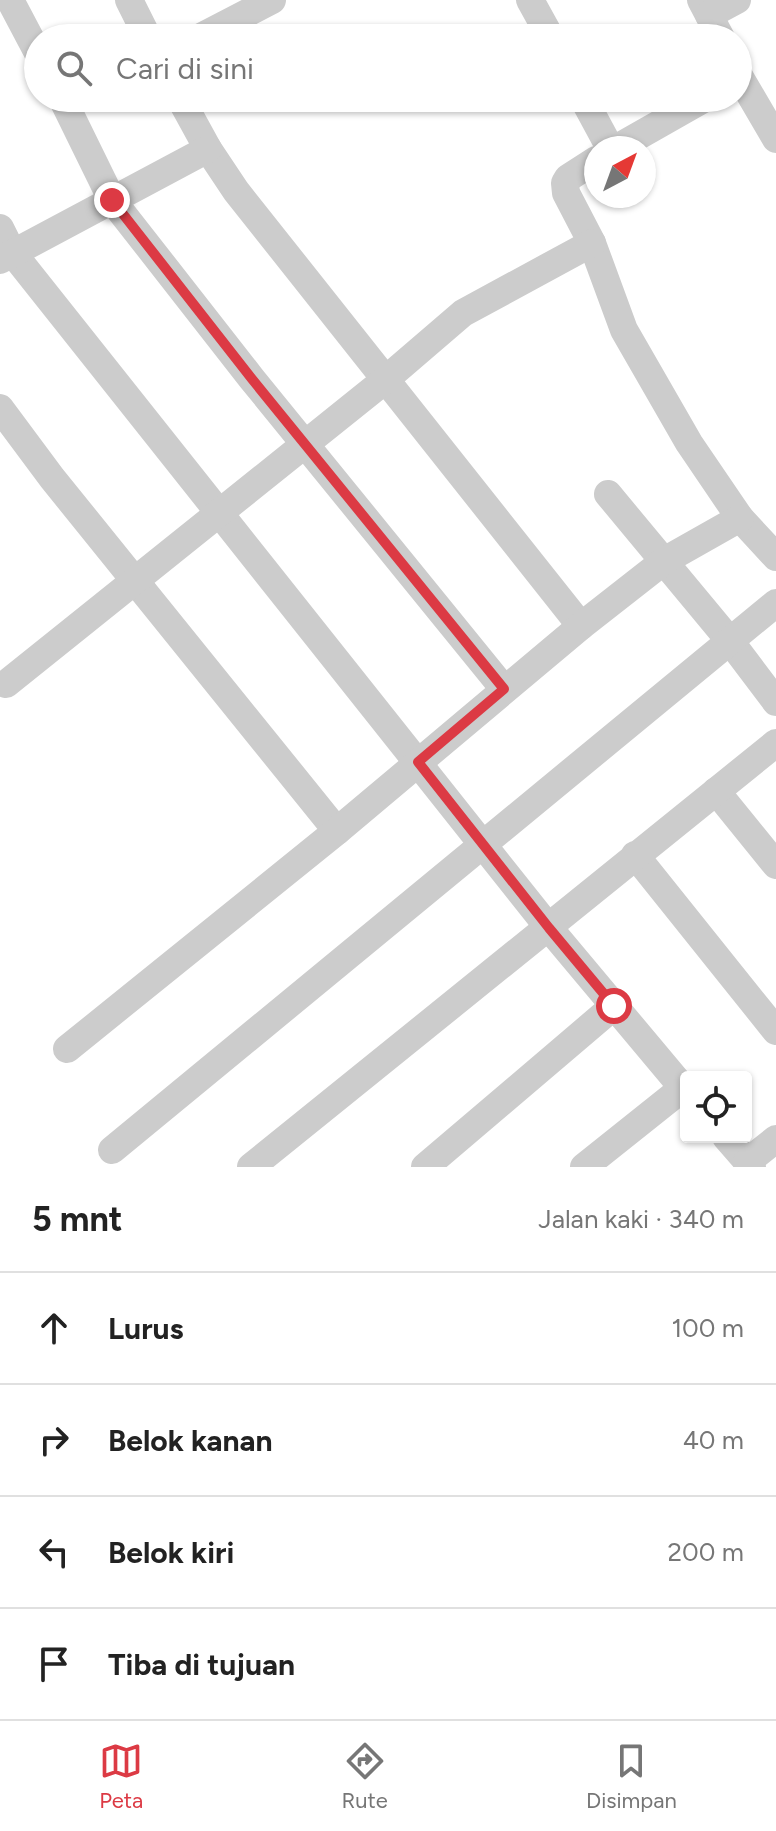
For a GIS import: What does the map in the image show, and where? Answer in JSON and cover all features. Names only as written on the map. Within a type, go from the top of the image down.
[{"type":"street","points":[[10,0],[24,26]]},
{"type":"street","points":[[129,0],[141,24]]},
{"type":"street","points":[[226,24],[272,0]]},
{"type":"street","points":[[530,0],[543,24]]},
{"type":"street","points":[[710,18],[737,0]]},
{"type":"street","points":[[752,99],[776,139]]},
{"type":"street","points":[[69,112],[112,200],[504,689]]},
{"type":"street","points":[[188,112],[236,191],[581,626]]},
{"type":"street","points":[[591,112],[604,136]]},
{"type":"street","points":[[638,136],[680,112]]},
{"type":"street","points":[[208,149],[112,200],[4,246],[220,512],[549,928],[680,1085]]},
{"type":"street","points":[[584,168],[568,178],[566,193],[592,243],[624,330],[689,443],[740,518],[776,557]]},
{"type":"street","points":[[6,684],[385,380],[463,313],[592,243]]},
{"type":"street","points":[[0,408],[337,831]]},
{"type":"street","points":[[608,494],[730,641],[776,702]]},
{"type":"street","points":[[67,1049],[337,831],[581,626],[664,561],[740,518]]},
{"type":"street","points":[[112,1150],[776,603]]},
{"type":"street","points":[[251,1167],[776,743]]},
{"type":"street","points":[[716,791],[776,865]]},
{"type":"street","points":[[635,855],[776,1031]]},
{"type":"street","points":[[425,1167],[614,1006]]},
{"type":"street","points":[[584,1167],[680,1093]]},
{"type":"street","points":[[731,1143],[750,1164],[776,1139]]},
{"type":"route","points":[[112,200],[252,379],[504,689],[418,762],[614,1006]]}]
